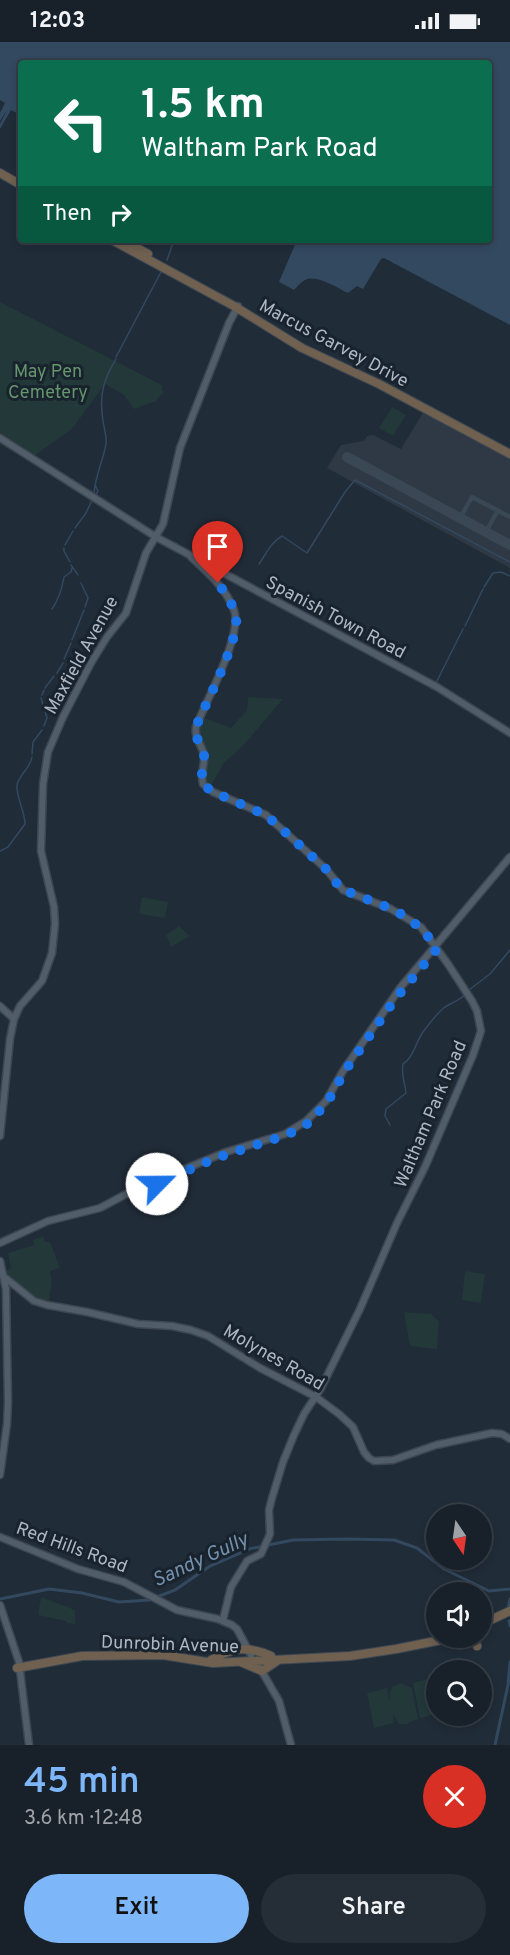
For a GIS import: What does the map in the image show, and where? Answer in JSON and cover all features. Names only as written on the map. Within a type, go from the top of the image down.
[{"type":"highway","points":[[0,175],[18,185]]},
{"type":"highway","name":"Marcus Garvey Drive","points":[[118,243],[165,265]]},
{"type":"highway","name":"Marcus Garvey Drive","points":[[128,243],[283,332],[383,382],[510,452]]},
{"type":"highway","name":"Marcus Garvey Drive","points":[[238,306],[300,347],[379,384],[510,452]]},
{"type":"highway","points":[[300,347],[325,358],[330,357],[334,362],[356,374]]},
{"type":"highway","points":[[492,1621],[510,1613]]},
{"type":"highway","points":[[235,1662],[245,1664],[253,1660],[353,1653],[426,1640]]},
{"type":"highway","points":[[253,1660],[350,1656],[426,1644]]},
{"type":"highway","points":[[253,1660],[252,1649],[275,1658]]},
{"type":"highway","name":"Dunrobin Avenue","points":[[18,1666],[81,1653],[166,1652],[211,1660],[253,1660]]},
{"type":"highway","name":"Dunrobin Avenue","points":[[18,1666],[82,1656],[163,1655],[213,1663],[253,1660]]},
{"type":"main road","name":"Maxfield Avenue","points":[[0,1136],[15,1019],[20,1006],[40,984],[52,953],[54,907],[41,851],[43,784],[48,752],[86,671],[105,639],[126,613],[146,553],[163,524],[180,448],[238,306]]},
{"type":"main road","name":"Spanish Town Road","points":[[0,438],[156,537],[437,687],[508,732]]},
{"type":"main road","name":"Waltham Park Road","points":[[190,556],[218,583],[232,605],[236,622],[231,645],[196,727],[196,738],[204,756],[202,784],[213,792],[266,815],[326,869],[341,889],[392,909],[424,931],[475,1006],[480,1028],[479,1038],[425,1167],[397,1223],[347,1337],[316,1397],[301,1419],[282,1462],[270,1504],[270,1531],[266,1543],[261,1554],[247,1561],[231,1587],[227,1619]]},
{"type":"main road","points":[[0,1245],[48,1221],[100,1208],[130,1192],[198,1163],[297,1128],[316,1113],[326,1101],[343,1071],[405,981],[436,948],[510,859]]},
{"type":"main road","points":[[0,1006],[15,1019]]},
{"type":"main road","points":[[0,1261],[3,1276],[8,1415],[0,1470]]},
{"type":"main road","name":"Molynes Road","points":[[3,1276],[34,1301],[138,1324],[172,1326],[208,1336],[260,1368],[316,1397],[353,1427],[364,1452],[374,1461],[393,1460],[436,1445],[492,1433],[502,1434],[510,1439]]},
{"type":"main road","points":[[3,1290],[12,1287],[34,1301]]},
{"type":"main road","name":"Red Hills Road","points":[[1,1537],[78,1569],[124,1582],[177,1610],[227,1619]]},
{"type":"main road","points":[[0,1605],[18,1666],[28,1745]]},
{"type":"main road","points":[[0,1617],[18,1666]]},
{"type":"main road","points":[[227,1619],[237,1629],[279,1701],[291,1745]]},
{"type":"shaded area","points":[[424,411],[510,457],[510,568],[327,468],[341,445],[364,441],[367,436],[373,435],[401,449]]},
{"type":"green space","name":"May Pen Cemetery","points":[[0,302],[160,384],[163,386],[161,390],[164,391],[156,401],[134,409],[124,395],[105,384],[72,429],[34,456],[0,434]]},
{"type":"green space","points":[[392,407],[406,415],[393,436],[379,428]]},
{"type":"green space","points":[[248,697],[283,699],[242,747],[224,763],[210,788],[205,786],[204,759],[197,735],[202,717],[231,728],[247,710]]},
{"type":"green space","points":[[142,897],[168,902],[165,918],[139,914]]},
{"type":"green space","points":[[179,926],[190,936],[171,947],[166,935]]},
{"type":"green space","points":[[43,1236],[45,1242],[50,1242],[60,1268],[50,1271],[52,1283],[48,1305],[17,1288],[6,1270],[11,1269],[8,1253],[34,1245],[33,1240]]},
{"type":"green space","points":[[465,1271],[485,1274],[481,1303],[462,1300]]},
{"type":"green space","points":[[404,1312],[431,1314],[439,1322],[437,1349],[410,1346]]},
{"type":"green space","points":[[41,1597],[75,1610],[75,1624],[38,1615]]},
{"type":"green space","points":[[426,1680],[426,1716],[420,1718],[413,1683]]},
{"type":"green space","points":[[401,1683],[412,1688],[418,1719],[399,1724],[393,1714],[394,1723],[374,1728],[367,1693],[387,1688],[390,1701],[392,1687]]},
{"type":"water","points":[[0,42],[510,42],[510,325],[384,258],[381,259],[363,289],[357,286],[348,293],[327,282],[315,279],[305,280],[294,290],[279,282],[296,243],[492,243],[492,60],[18,60],[18,114],[11,110],[0,129],[7,110],[0,121],[0,113],[5,103],[0,100]]},
{"type":"waterway","points":[[167,260],[173,243]]},
{"type":"waterway","points":[[116,357],[162,270]]},
{"type":"waterway","points":[[94,494],[106,444],[102,412],[103,388],[116,359]]},
{"type":"waterway","points":[[259,564],[272,545],[282,536],[307,553],[355,480],[510,562]]},
{"type":"waterway","points":[[95,485],[98,491],[95,496]]},
{"type":"waterway","points":[[75,528],[93,498]]},
{"type":"waterway","points":[[65,545],[73,531]]},
{"type":"waterway","points":[[64,548],[70,562]]},
{"type":"waterway","points":[[71,565],[78,575]]},
{"type":"waterway","points":[[52,609],[60,594],[64,577],[71,572],[72,568]]},
{"type":"waterway","points":[[484,587],[493,573],[501,572],[510,576]]},
{"type":"waterway","points":[[81,583],[88,598],[85,607]]},
{"type":"waterway","points":[[465,626],[483,589]]},
{"type":"waterway","points":[[72,640],[84,610]]},
{"type":"waterway","points":[[436,683],[463,629]]},
{"type":"waterway","points":[[64,659],[71,643]]},
{"type":"waterway","points":[[57,673],[63,663]]},
{"type":"waterway","points":[[45,688],[54,676]]},
{"type":"waterway","points":[[42,695],[44,690]]},
{"type":"waterway","points":[[41,698],[47,718],[44,726]]},
{"type":"waterway","points":[[32,754],[33,742],[42,730]]},
{"type":"waterway","points":[[0,851],[8,847],[25,824],[17,786],[32,757]]},
{"type":"waterway","points":[[469,990],[490,974],[510,950]]},
{"type":"waterway","points":[[390,1125],[385,1116],[386,1109],[406,1093],[403,1064],[410,1058],[420,1036],[436,1015],[465,995]]},
{"type":"waterway","name":"Sandy Gully","points":[[0,1599],[49,1589],[82,1593],[119,1602],[149,1600],[175,1590],[210,1566],[249,1549],[293,1540],[394,1540],[417,1548],[444,1569],[489,1591],[510,1589]]},
{"type":"waterway","points":[[508,1609],[510,1599]]},
{"type":"waterway","points":[[509,1621],[510,1626]]},
{"type":"waterway","points":[[495,1745],[508,1685],[510,1662]]},
{"type":"taxiway","points":[[460,518],[472,497],[510,517]]},
{"type":"taxiway","points":[[486,532],[498,510]]},
{"type":"runway","points":[[347,457],[510,545]]},
{"type":"route","points":[[157,1184],[216,1158],[287,1135],[307,1124],[327,1103],[345,1071],[396,998],[437,949],[421,927],[408,918],[392,909],[341,889],[326,869],[266,815],[213,792],[202,784],[204,756],[196,738],[196,727],[231,645],[236,627],[233,608],[218,583]]}]
